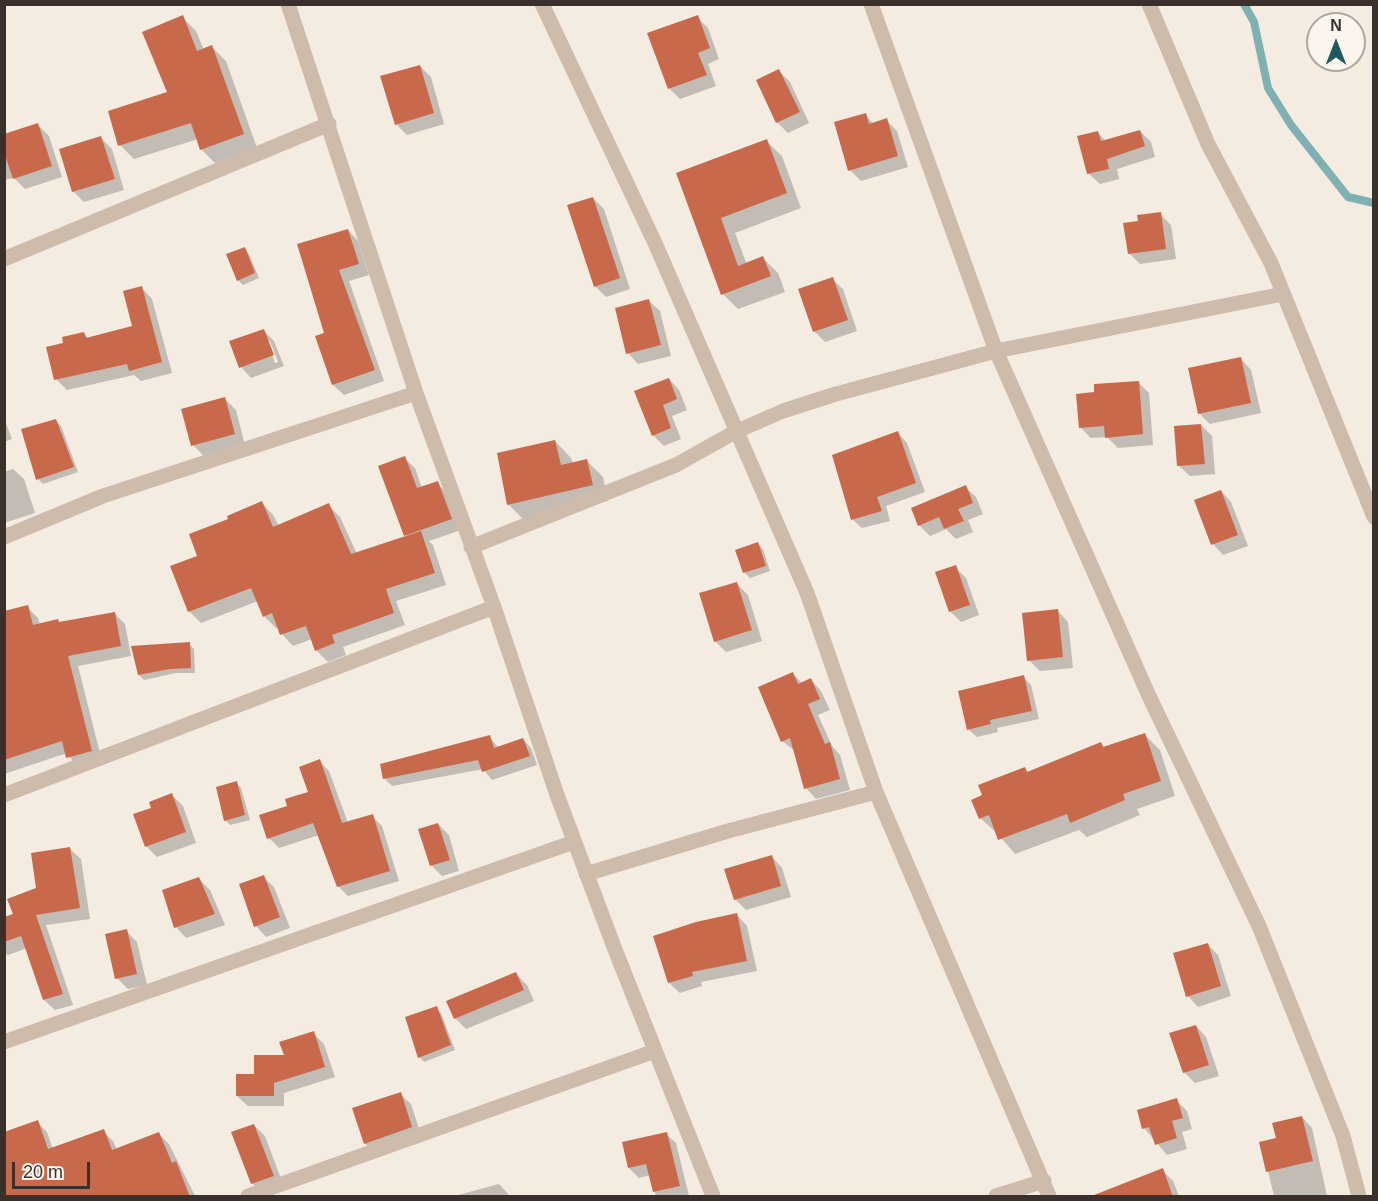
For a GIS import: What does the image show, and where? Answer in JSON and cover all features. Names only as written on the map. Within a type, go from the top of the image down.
[{"type":"street","points":[[542,4],[655,243],[735,432],[807,593],[876,792],[1050,1197]]},
{"type":"street","points":[[871,4],[996,351],[1149,696],[1259,926],[1343,1136],[1359,1197]]},
{"type":"street","points":[[1149,4],[1208,144],[1271,263],[1374,517]]},
{"type":"street","points":[[289,5],[416,393],[494,607],[574,842],[713,1197]]},
{"type":"street","points":[[4,259],[329,124]]},
{"type":"street","points":[[471,547],[676,465],[735,432],[783,411],[836,394],[996,351],[1283,294]]},
{"type":"street","points":[[4,537],[103,496],[416,393]]},
{"type":"street","points":[[4,795],[494,607]]},
{"type":"street","points":[[586,873],[728,831],[876,792]]},
{"type":"street","points":[[4,1042],[574,842]]},
{"type":"street","points":[[248,1197],[655,1051]]},
{"type":"street","points":[[996,1197],[1044,1181]]},
{"type":"building","points":[[183,15],[197,51],[212,45],[244,134],[200,150],[191,123],[118,146],[108,111],[167,92],[142,32]]},
{"type":"building","points":[[698,15],[710,48],[698,53],[707,75],[668,89],[647,33]]},
{"type":"building","points":[[420,65],[434,113],[395,125],[380,76]]},
{"type":"building","points":[[779,69],[800,112],[776,123],[756,80]]},
{"type":"building","points":[[866,113],[869,124],[887,118],[898,156],[848,171],[834,122]]},
{"type":"building","points":[[38,123],[52,166],[13,179],[4,152],[4,134]]},
{"type":"building","points":[[1140,130],[1145,146],[1107,159],[1109,169],[1087,174],[1077,136],[1098,131],[1101,141]]},
{"type":"building","points":[[101,136],[115,179],[72,192],[59,149]]},
{"type":"building","points":[[767,139],[787,193],[721,218],[738,266],[763,256],[771,276],[721,295],[676,173]]},
{"type":"building","points":[[593,197],[620,278],[594,287],[567,205]]},
{"type":"building","points":[[1161,212],[1166,249],[1128,254],[1123,223],[1138,221],[1137,215]]},
{"type":"building","points":[[348,229],[359,264],[339,270],[375,370],[332,385],[315,336],[324,333],[297,244]]},
{"type":"building","points":[[245,247],[255,273],[237,281],[226,254]]},
{"type":"building","points":[[833,277],[848,320],[813,332],[798,289]]},
{"type":"building","points":[[142,286],[162,362],[129,371],[127,364],[54,380],[46,347],[63,343],[62,337],[84,332],[86,338],[132,326],[123,291]]},
{"type":"building","points":[[649,299],[661,345],[626,354],[615,308]]},
{"type":"building","points":[[264,329],[274,355],[239,368],[229,341]]},
{"type":"building","points":[[1241,357],[1251,403],[1198,414],[1188,368]]},
{"type":"building","points":[[669,378],[677,399],[663,405],[671,428],[652,436],[634,391]]},
{"type":"building","points":[[1139,381],[1143,434],[1105,438],[1104,426],[1079,428],[1076,394],[1094,392],[1094,384]]},
{"type":"building","points":[[225,397],[235,434],[191,446],[181,409]]},
{"type":"building","points":[[56,419],[74,467],[36,480],[21,429]]},
{"type":"building","points":[[1201,424],[1205,464],[1177,466],[1174,426]]},
{"type":"building","points":[[898,431],[916,483],[877,497],[882,511],[851,520],[832,455]]},
{"type":"building","points":[[555,440],[561,465],[587,459],[593,485],[507,505],[497,453]]},
{"type":"building","points":[[405,456],[417,488],[438,481],[452,519],[404,536],[378,466]]},
{"type":"building","points":[[966,485],[973,503],[958,509],[964,521],[944,529],[939,517],[918,526],[911,508]]},
{"type":"building","points":[[1221,490],[1238,535],[1211,545],[1194,500]]},
{"type":"building","points":[[262,501],[273,527],[329,503],[351,554],[421,531],[435,573],[386,589],[394,613],[332,635],[335,643],[315,651],[306,626],[280,635],[272,613],[263,617],[251,588],[188,612],[170,566],[197,556],[189,534],[228,519],[227,516]]},
{"type":"building","points":[[758,542],[766,566],[743,573],[735,550]]},
{"type":"building","points":[[956,565],[970,605],[949,612],[935,572]]},
{"type":"building","points":[[737,582],[752,630],[714,642],[699,593]]},
{"type":"building","points":[[28,605],[33,625],[58,619],[59,622],[115,612],[121,646],[68,656],[92,751],[66,758],[62,741],[4,760],[4,611]]},
{"type":"building","points":[[1058,609],[1063,657],[1027,661],[1022,613]]},
{"type":"building","points":[[190,642],[191,668],[138,675],[131,646]]},
{"type":"building","points":[[793,672],[798,684],[811,678],[820,699],[808,704],[825,744],[830,742],[840,779],[804,789],[790,738],[781,742],[758,687]]},
{"type":"building","points":[[1024,675],[1032,711],[990,720],[991,724],[967,730],[958,691]]},
{"type":"building","points":[[1145,733],[1161,781],[1123,794],[1125,800],[1070,823],[1067,814],[998,840],[989,815],[979,819],[971,800],[982,795],[978,785],[1025,767],[1027,772],[1101,742],[1103,747]]},
{"type":"building","points":[[490,735],[494,748],[523,738],[530,756],[482,772],[478,760],[383,779],[380,764]]},
{"type":"building","points":[[320,759],[342,823],[373,814],[390,871],[337,887],[313,823],[267,839],[259,815],[287,806],[285,799],[308,792],[299,767]]},
{"type":"building","points":[[237,781],[245,815],[224,821],[216,787]]},
{"type":"building","points":[[172,793],[186,832],[145,847],[133,814],[151,808],[149,802]]},
{"type":"building","points":[[438,823],[450,860],[430,866],[418,829]]},
{"type":"building","points":[[70,847],[80,908],[36,915],[63,994],[43,1000],[21,936],[4,942],[4,917],[13,914],[7,899],[36,888],[31,853]]},
{"type":"building","points":[[772,855],[781,886],[734,900],[724,869]]},
{"type":"building","points":[[264,875],[280,917],[254,927],[239,884]]},
{"type":"building","points":[[199,877],[215,914],[174,928],[162,890]]},
{"type":"building","points":[[737,913],[747,961],[692,972],[693,976],[668,983],[653,936],[696,922]]},
{"type":"building","points":[[127,929],[137,974],[115,979],[105,934]]},
{"type":"building","points":[[1208,943],[1221,986],[1186,997],[1173,953]]},
{"type":"building","points":[[516,972],[524,990],[454,1019],[446,1001]]},
{"type":"building","points":[[437,1006],[451,1045],[418,1058],[405,1017]]},
{"type":"building","points":[[1196,1025],[1209,1065],[1183,1073],[1169,1033]]},
{"type":"building","points":[[314,1031],[325,1067],[274,1083],[274,1096],[236,1096],[236,1074],[254,1074],[254,1055],[284,1055],[279,1042]]},
{"type":"building","points":[[401,1092],[412,1127],[364,1144],[352,1108]]},
{"type":"building","points":[[1177,1098],[1183,1118],[1172,1121],[1177,1138],[1155,1145],[1149,1127],[1142,1129],[1137,1110]]},
{"type":"building","points":[[1302,1116],[1313,1161],[1266,1172],[1259,1142],[1276,1138],[1272,1123]]},
{"type":"building","points":[[38,1120],[48,1149],[104,1129],[112,1150],[159,1132],[172,1163],[176,1161],[190,1197],[4,1197],[4,1132]]},
{"type":"building","points":[[254,1124],[274,1176],[251,1184],[231,1132]]},
{"type":"building","points":[[667,1132],[680,1186],[653,1192],[646,1164],[628,1168],[622,1142]]},
{"type":"building","points":[[1163,1168],[1173,1197],[1095,1197],[1094,1195]]},
{"type":"waterway","points":[[1244,4],[1254,22],[1268,88],[1291,125],[1348,197],[1374,203]]}]
